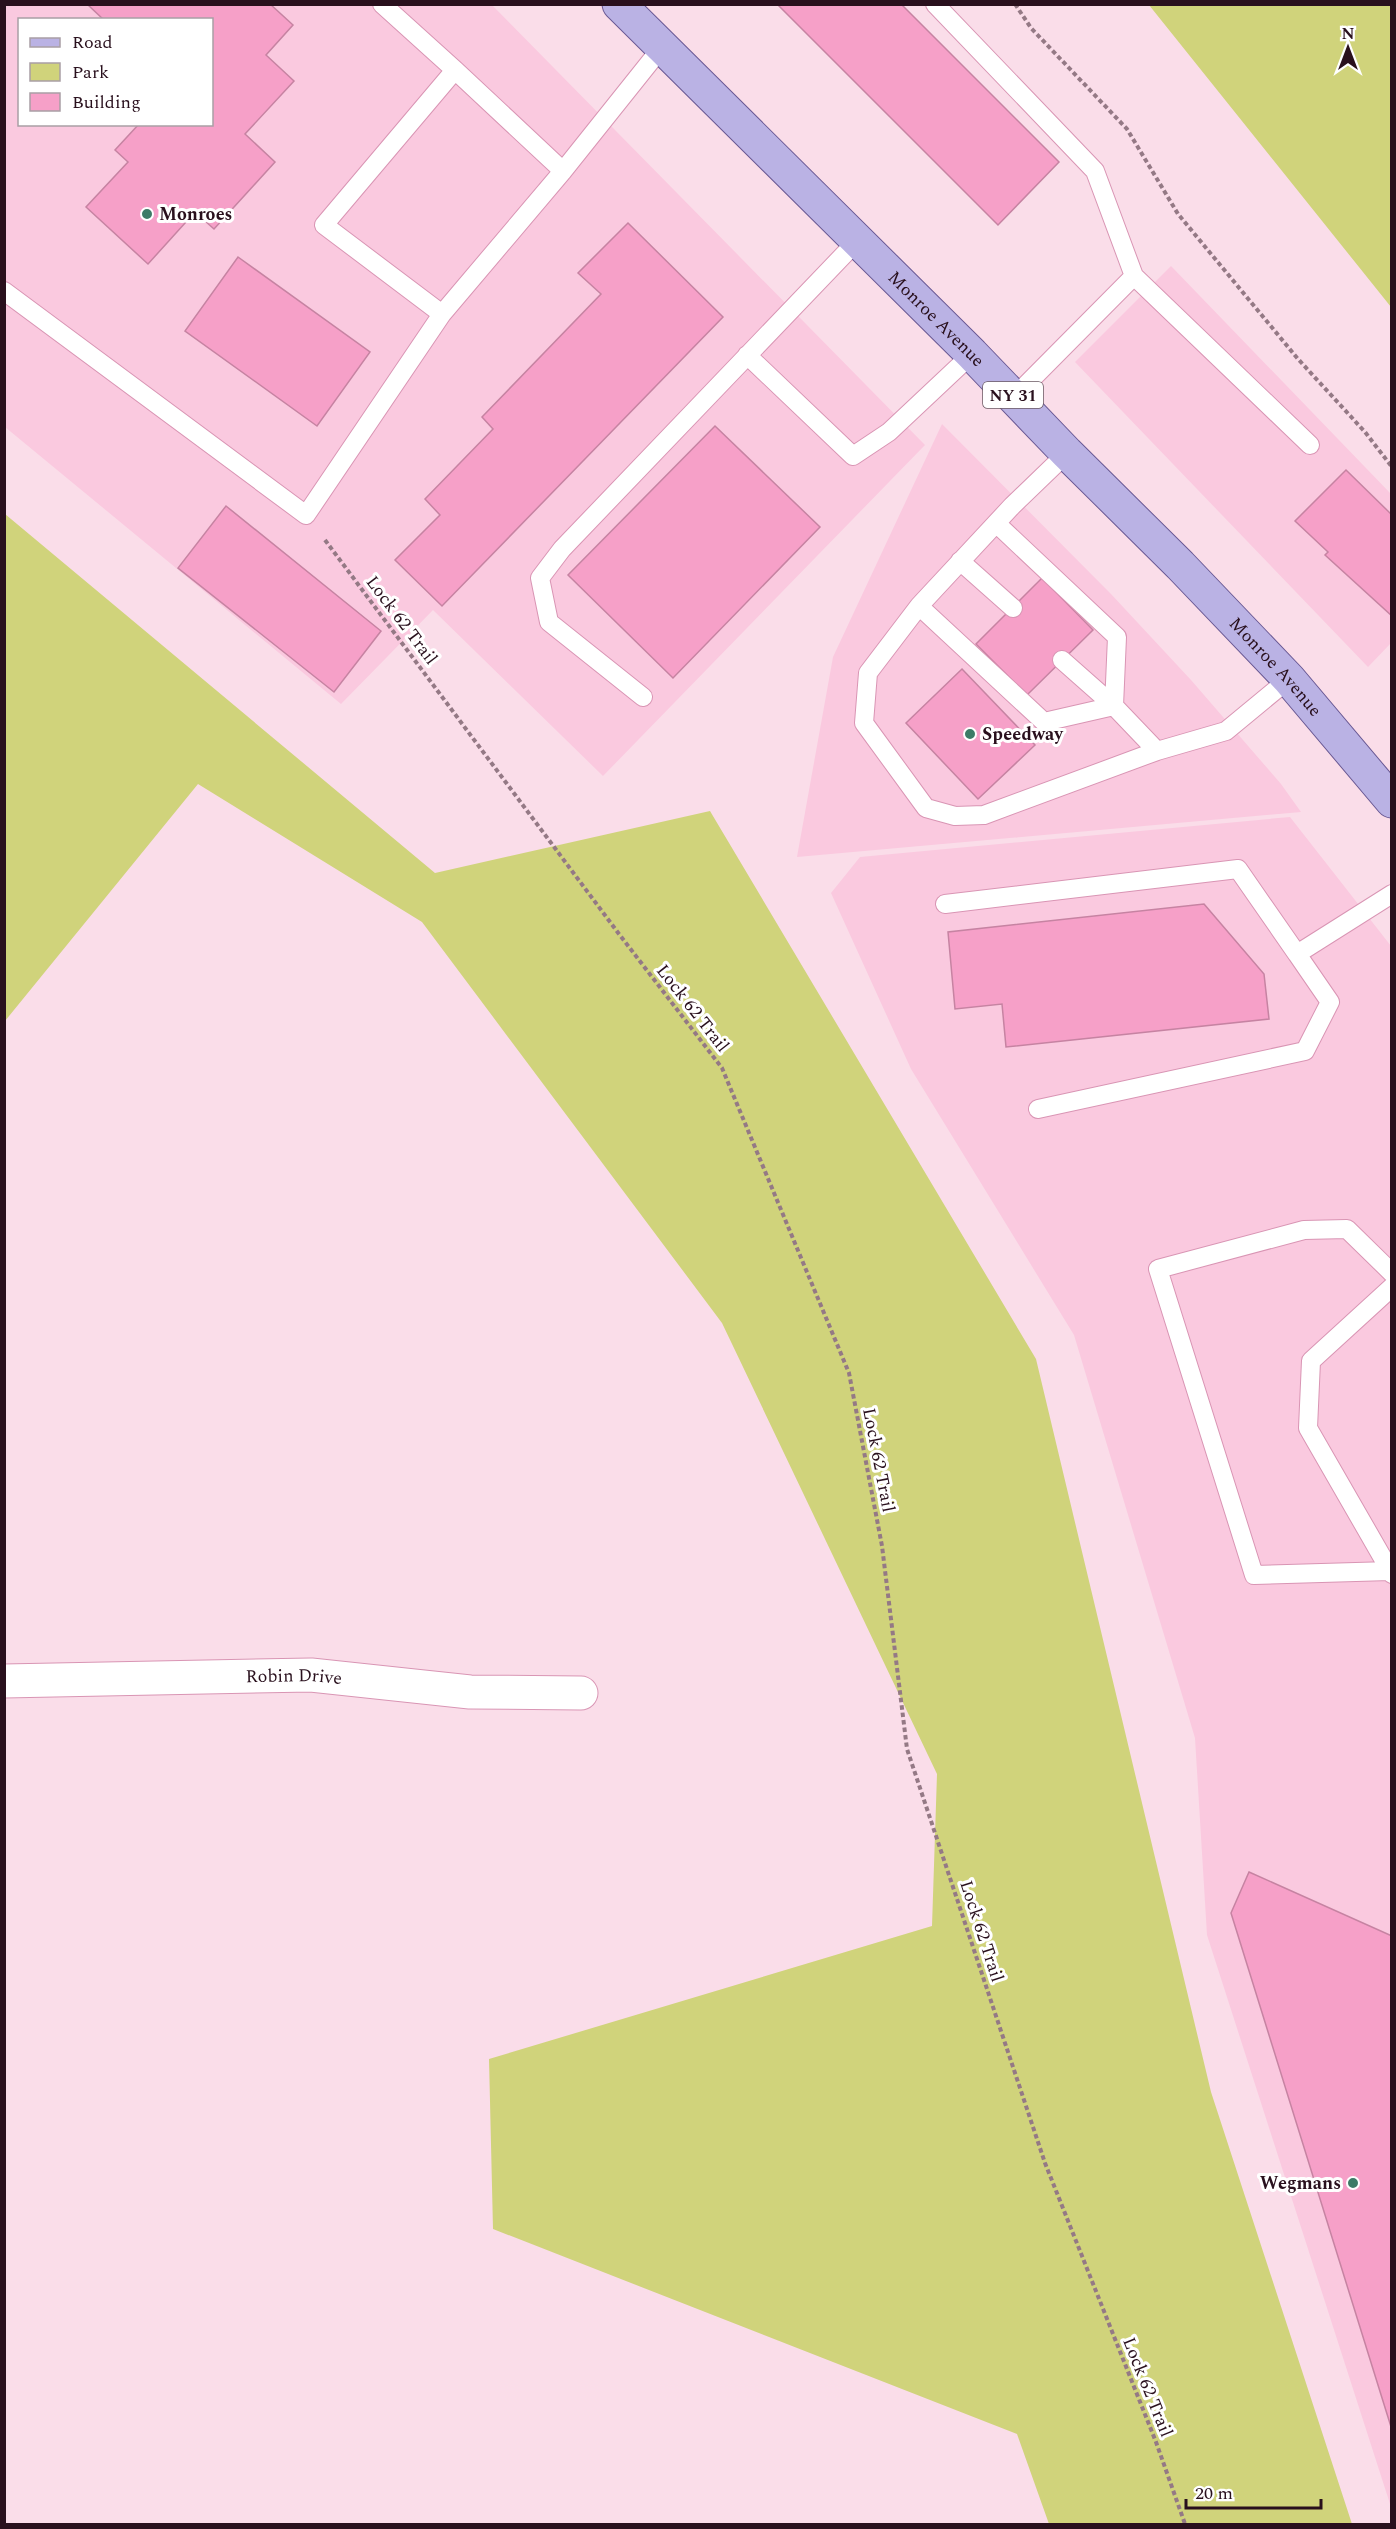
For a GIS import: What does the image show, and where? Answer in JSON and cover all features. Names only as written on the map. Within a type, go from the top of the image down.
[{"type":"main road","name":"Monroe Avenue","points":[[619,4],[858,240],[1180,565],[1289,679],[1392,801]]},
{"type":"street","name":"Robin Drive","points":[[4,1681],[311,1675],[470,1692],[581,1693]]},
{"type":"lane","points":[[382,4],[563,171]]},
{"type":"lane","points":[[935,4],[1095,171],[1134,276],[1310,445]]},
{"type":"lane","points":[[4,291],[306,515],[442,314],[563,171],[662,47]]},
{"type":"lane","points":[[442,314],[324,225],[456,70]]},
{"type":"lane","points":[[643,697],[549,622],[540,578],[562,549],[858,240]]},
{"type":"lane","points":[[1014,397],[1134,276]]},
{"type":"lane","points":[[747,355],[853,456],[889,432],[972,354]]},
{"type":"lane","points":[[1067,453],[960,561],[919,606],[868,673],[864,723],[926,808],[955,816],[984,815],[1157,750],[1226,731],[1289,679]]},
{"type":"lane","points":[[997,524],[1117,637],[1114,706]]},
{"type":"lane","points":[[960,561],[1012,608]]},
{"type":"lane","points":[[919,606],[1044,722],[1114,706]]},
{"type":"lane","points":[[1062,660],[1114,706],[1157,750]]},
{"type":"lane","points":[[945,904],[1238,869],[1330,1002],[1305,1051],[1038,1109]]},
{"type":"lane","points":[[1297,954],[1392,894]]},
{"type":"lane","points":[[1392,1273],[1347,1229],[1304,1230],[1158,1269],[1254,1575],[1391,1573],[1308,1428],[1311,1360],[1392,1287]]},
{"type":"path","points":[[1015,4],[1031,28],[1126,129],[1178,214],[1298,359],[1365,432],[1392,467]]},
{"type":"path","name":"Lock 62 Trail","points":[[306,515],[722,1068],[849,1373],[882,1546],[907,1749],[1045,2163],[1156,2442],[1185,2524]]},
{"type":"shaded area","points":[[4,5],[492,5],[925,445],[603,776],[433,610],[341,704],[5,427]]},
{"type":"shaded area","points":[[1171,266],[1391,494],[1391,643],[1368,667],[1075,362]]},
{"type":"shaded area","points":[[942,424],[1111,594],[1191,680],[1281,784],[1301,812],[797,857],[833,657]]},
{"type":"shaded area","points":[[1290,817],[1391,946],[1391,2507],[1207,1935],[1195,1738],[1074,1335],[911,1069],[831,893],[860,857]]},
{"type":"green space","points":[[1149,5],[1391,5],[1391,307]]},
{"type":"green space","points":[[5,514],[435,873],[710,811],[1036,1359],[1211,2092],[1352,2524],[1049,2524],[1017,2434],[493,2229],[489,2059],[932,1926],[937,1774],[722,1323],[422,922],[198,784],[5,1021]]},
{"type":"building","points":[[87,4],[270,4],[293,25],[266,55],[294,81],[245,134],[275,162],[214,229],[195,212],[148,264],[86,207],[128,162],[115,150],[137,126],[213,126],[213,18],[102,18]]},
{"type":"building","points":[[777,4],[901,4],[1059,162],[998,225]]},
{"type":"building","points":[[628,223],[723,317],[442,606],[395,560],[440,515],[425,499],[493,429],[482,417],[601,294],[578,273]]},
{"type":"building","points":[[238,257],[370,352],[317,426],[185,331]]},
{"type":"building","points":[[715,426],[820,527],[673,678],[568,575]]},
{"type":"building","points":[[1346,470],[1392,515],[1392,616],[1325,555],[1328,552],[1295,521]]},
{"type":"building","points":[[226,506],[381,631],[334,692],[178,568]]},
{"type":"building","points":[[1042,578],[1093,630],[1027,695],[976,644]]},
{"type":"building","name":"Speedway","points":[[962,669],[1035,745],[978,799],[906,723]]},
{"type":"building","points":[[1204,904],[1264,974],[1269,1019],[1006,1047],[1002,1004],[955,1009],[948,932]]},
{"type":"building","name":"Wegmans","points":[[1249,1872],[1392,1936],[1392,2430],[1231,1913]]},
{"type":"place","name":"Monroes","points":[[147,214]]},
{"type":"place","name":"Speedway","points":[[970,734]]},
{"type":"place","name":"Wegmans","points":[[1353,2183]]}]
